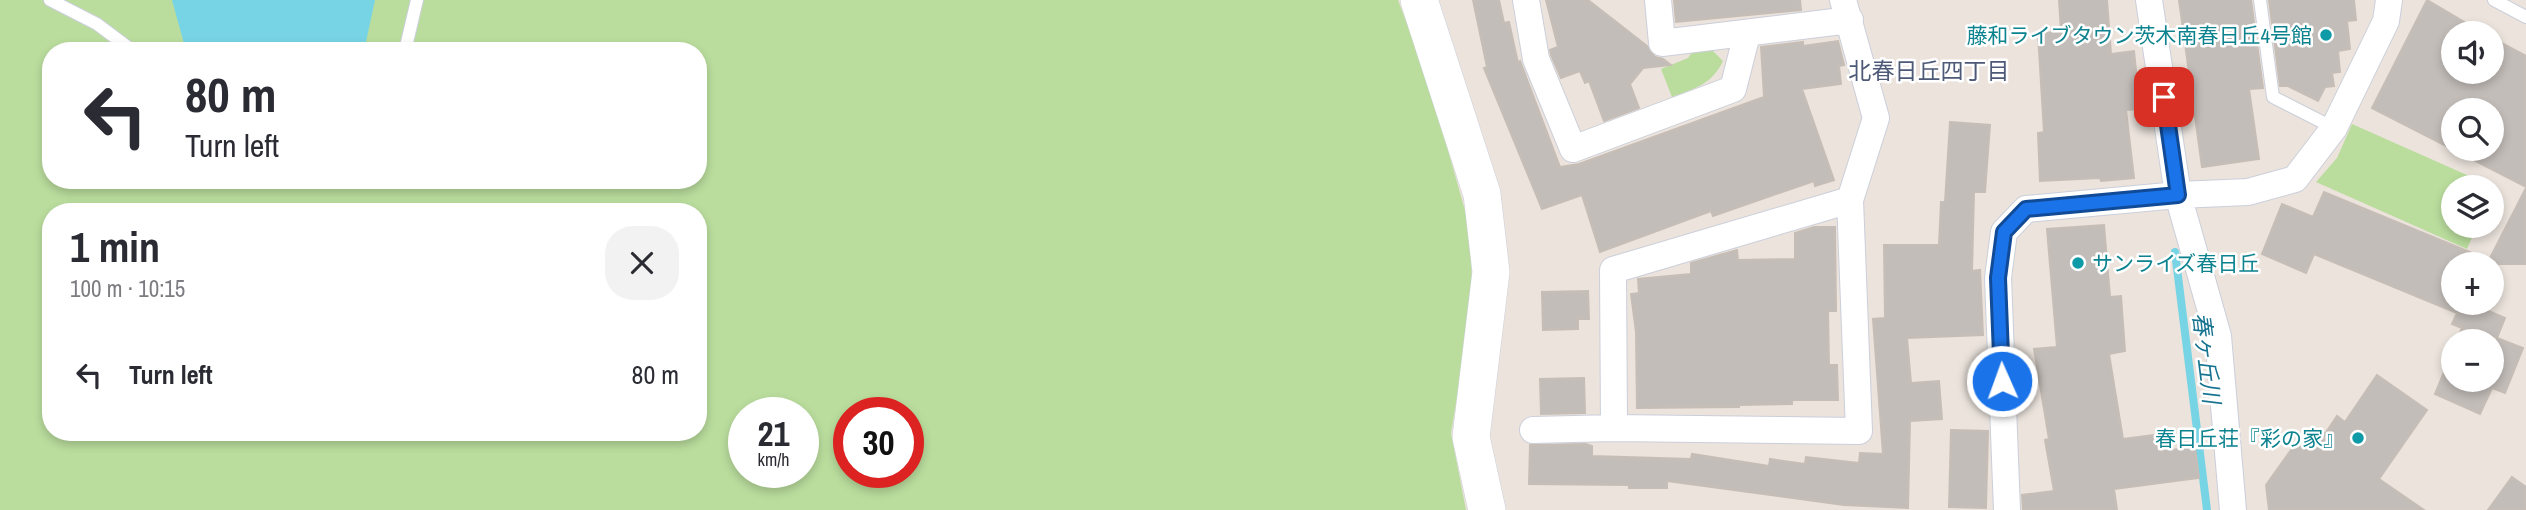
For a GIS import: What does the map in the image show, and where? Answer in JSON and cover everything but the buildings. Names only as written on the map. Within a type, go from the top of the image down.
[{"type":"street","points":[[1419,0],[1482,194],[1491,272],[1472,437],[1487,510]]},
{"type":"street","points":[[1526,0],[1536,59],[1573,149],[1733,89],[1747,34]]},
{"type":"street","points":[[1533,430],[1614,428],[1859,431],[1850,200],[1875,118],[1846,10],[1747,34],[1662,43],[1658,0]]},
{"type":"street","points":[[2149,0],[2178,195],[2218,336],[2233,510]]},
{"type":"street","points":[[2007,510],[1998,278],[2004,232],[2026,209],[2178,195],[2248,192],[2295,179],[2334,128],[2386,21],[2389,0]]},
{"type":"street","points":[[1614,428],[1613,270],[1850,200]]},
{"type":"lane","points":[[50,0],[97,24],[121,42]]},
{"type":"lane","points":[[407,42],[417,0]]},
{"type":"lane","points":[[2260,0],[2273,97],[2334,128]]},
{"type":"lane","points":[[2494,0],[2526,17]]},
{"type":"green space","points":[[0,0],[1398,0],[1428,80],[1470,228],[1473,303],[1451,433],[1466,510],[0,510]]},
{"type":"green space","points":[[1709,47],[1723,61],[1719,69],[1702,84],[1672,97],[1661,69],[1688,58],[1693,51]]},
{"type":"green space","points":[[2352,124],[2467,175],[2441,175],[2441,237],[2316,182],[2337,158]]},
{"type":"green space","points":[[2442,238],[2472,238],[2467,249]]},
{"type":"water","points":[[172,0],[375,0],[366,42],[184,42]]},
{"type":"waterway","name":"春ヶ丘川","points":[[2175,252],[2207,510]]},
{"type":"place","name":"藤和ライブタウン茨木南春日丘4号館","points":[[2326,35]]},
{"type":"place","name":"サンライズ春日丘","points":[[2078,263]]},
{"type":"place","name":"春日丘荘『彩の家』","points":[[2358,438]]},
{"type":"district","name":"北春日丘四丁目","points":[[1929,70]]},
{"type":"route","points":[[2002,381],[1998,278],[2004,232],[2026,209],[2178,195],[2164,97]]}]
